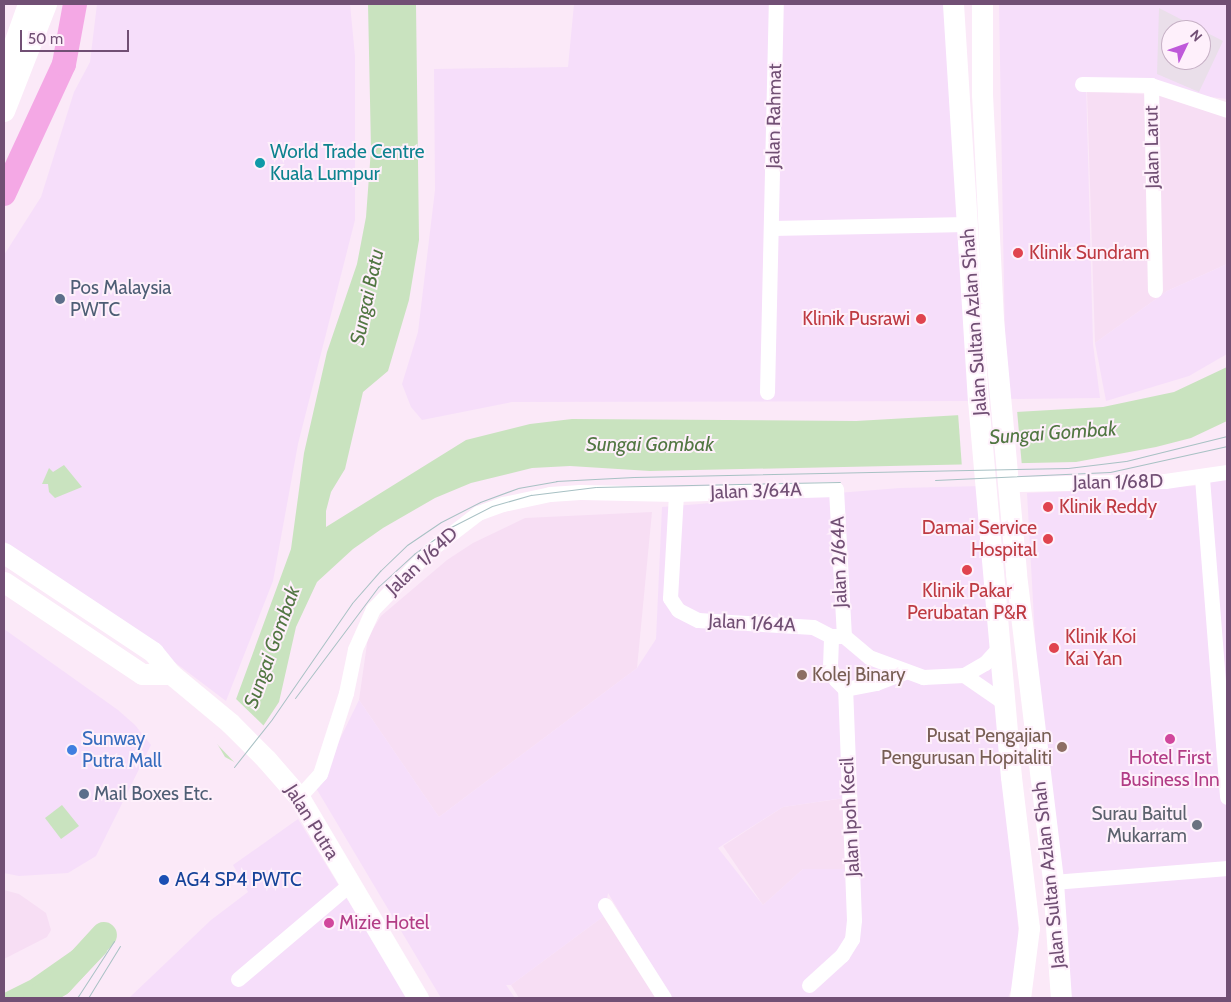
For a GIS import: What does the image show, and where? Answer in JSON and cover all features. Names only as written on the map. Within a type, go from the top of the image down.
[{"type":"main road","points":[[4,71],[28,4]]},
{"type":"main road","points":[[4,111],[46,4]]},
{"type":"main road","points":[[4,194],[64,64],[74,4]]},
{"type":"main road","name":"Jalan Sultan Azlan Shah","points":[[953,4],[978,400],[1029,928],[1020,998]]},
{"type":"main road","name":"Jalan Sultan Azlan Shah","points":[[982,4],[983,134],[1000,395],[1027,671],[1053,882],[1061,998]]},
{"type":"main road","name":"Jalan Putra","points":[[4,553],[153,652],[171,674],[201,698],[283,778],[299,797],[418,998]]},
{"type":"main road","points":[[4,582],[142,674],[171,674]]},
{"type":"street","name":"Jalan Rahmat","points":[[767,392],[776,4]]},
{"type":"street","points":[[1082,84],[1151,85]]},
{"type":"street","name":"Jalan Larut","points":[[1155,290],[1151,85],[1227,110]]},
{"type":"street","points":[[772,228],[967,224]]},
{"type":"street","name":"Jalan 1/68D","points":[[1010,488],[1018,484],[1202,478],[1227,472]]},
{"type":"street","points":[[1202,478],[1227,797]]},
{"type":"street","name":"Jalan 3/64A","points":[[676,494],[836,489]]},
{"type":"street","name":"Jalan 2/64A","points":[[836,489],[838,636]]},
{"type":"street","name":"Jalan 1/64D","points":[[299,797],[320,774],[365,622],[398,580],[430,550],[478,513],[522,499],[580,492],[676,494]]},
{"type":"street","name":"Jalan 1/64A","points":[[676,494],[670,598],[678,610],[698,620],[813,627],[838,636],[869,657],[904,672],[923,677],[964,675],[985,663],[1001,645]]},
{"type":"street","points":[[838,636],[830,667],[836,680],[845,689],[876,683],[904,672]]},
{"type":"street","points":[[964,675],[1006,704]]},
{"type":"street","name":"Jalan Ipoh Kecil","points":[[809,985],[842,955],[852,939],[853,859],[845,689]]},
{"type":"street","points":[[1053,882],[1227,868]]},
{"type":"street","points":[[238,979],[350,884]]},
{"type":"street","points":[[605,905],[664,998]]},
{"type":"shaded area","points":[[97,4],[350,4],[355,56],[355,220],[298,444],[273,581],[226,701],[99,605],[4,541],[4,255],[41,197],[74,92],[90,62]]},
{"type":"shaded area","points":[[574,4],[944,4],[970,401],[512,402],[422,420],[411,407],[402,384],[418,332],[435,190],[434,69],[568,67]]},
{"type":"shaded area","points":[[999,4],[1227,4],[1227,99],[1086,82],[1093,344],[1100,398],[1006,399]]},
{"type":"shaded area","points":[[1159,8],[1182,20],[1161,20],[1161,70],[1209,70],[1199,92],[1157,74]]},
{"type":"shaded area","points":[[1211,35],[1223,41],[1211,66]]},
{"type":"shaded area","points":[[1087,91],[1158,95],[1227,104],[1227,264],[1167,291],[1095,343]]},
{"type":"shaded area","points":[[1227,264],[1227,354],[1189,376],[1106,401],[1095,343],[1167,291]]},
{"type":"shaded area","points":[[1227,477],[1227,998],[1055,998],[1027,493],[1194,486]]},
{"type":"shaded area","points":[[983,486],[1020,951],[1015,979],[1008,998],[671,998],[608,893],[604,916],[511,985],[506,985],[515,998],[441,998],[316,788],[359,700],[439,817],[637,668],[656,639],[662,507],[900,488]],"holes":[[[844,798],[848,869],[803,869],[763,905],[718,848],[783,807]]]},
{"type":"shaded area","points":[[652,512],[637,668],[439,817],[359,700],[368,637],[381,616],[447,560],[473,543],[525,518]]},
{"type":"shaded area","name":"Sunway Putra Mall","points":[[4,629],[118,710],[135,725],[151,745],[96,856],[68,873],[19,876],[4,873]]},
{"type":"shaded area","points":[[845,798],[848,869],[803,869],[763,905],[723,846],[783,807]]},
{"type":"shaded area","points":[[298,819],[408,998],[129,998],[211,920],[248,892],[233,865]]},
{"type":"shaded area","points":[[4,890],[19,894],[46,913],[51,930],[47,937],[4,959]]},
{"type":"shaded area","points":[[604,916],[658,998],[519,998],[511,985]]},
{"type":"water","name":"Sungai Gombak","points":[[368,4],[416,4],[419,240],[409,300],[388,371],[363,392],[345,469],[331,492],[326,511],[326,527],[466,440],[530,424],[572,419],[856,421],[1103,407],[1174,392],[1227,367],[1227,421],[1191,438],[1156,447],[1076,462],[650,471],[570,466],[532,468],[471,483],[435,498],[383,528],[353,549],[317,582],[296,627],[279,702],[238,764],[225,757],[215,740],[235,702],[291,549],[304,453],[327,352],[357,264],[366,217],[371,149]]},
{"type":"water","points":[[64,465],[82,487],[55,498],[49,492],[48,484],[42,484],[49,468],[53,472]]},
{"type":"water","points":[[62,805],[79,826],[61,839],[45,818]]},
{"type":"water","points":[[90,938],[101,939],[107,952],[71,990],[59,998],[4,998],[4,993],[30,980]]},
{"type":"pier","points":[[1017,410],[1022,467],[962,468],[958,413]]},
{"type":"pier","points":[[234,697],[265,727],[238,766],[213,740]]},
{"type":"waterway","name":"Sungai Gombak","points":[[36,998],[60,983],[104,935]]},
{"type":"tram line","points":[[234,767],[272,719],[352,603],[380,571],[407,545],[441,522],[480,502],[518,488],[556,481],[634,477],[1068,468],[1126,461],[1227,436]]},
{"type":"tram line","points":[[935,480],[1110,472],[1227,446]]},
{"type":"tram line","points":[[295,698],[378,587],[414,554],[451,527],[492,506],[531,495],[596,487],[840,482]]},
{"type":"tram line","points":[[77,998],[114,941]]},
{"type":"tram line","points":[[88,998],[120,946]]},
{"type":"place","name":"World Trade Centre Kuala Lumpur","points":[[260,163]]},
{"type":"place","name":"Klinik Sundram","points":[[1018,253]]},
{"type":"place","name":"Pos Malaysia PWTC","points":[[60,299]]},
{"type":"place","name":"Klinik Pusrawi","points":[[921,319]]},
{"type":"place","name":"Klinik Reddy","points":[[1048,507]]},
{"type":"place","name":"Damai Service Hospital","points":[[1048,539]]},
{"type":"place","name":"Klinik Pakar Perubatan P&R","points":[[967,570]]},
{"type":"place","name":"Klinik Koi Kai Yan","points":[[1054,648]]},
{"type":"place","name":"Kolej Binary","points":[[802,675]]},
{"type":"place","name":"Hotel First Business Inn","points":[[1170,739]]},
{"type":"place","name":"Pusat Pengajian Pengurusan Hopitaliti","points":[[1062,747]]},
{"type":"place","name":"Sunway Putra Mall","points":[[72,750]]},
{"type":"place","name":"Mail Boxes Etc.","points":[[84,794]]},
{"type":"place","name":"Surau Baitul Mukarram","points":[[1197,825]]},
{"type":"place","name":"AG4 SP4 PWTC","points":[[164,880]]},
{"type":"place","name":"Mizie Hotel","points":[[329,923]]},
{"type":"water label","name":"Sungai Batu","points":[[367,297]]}]
